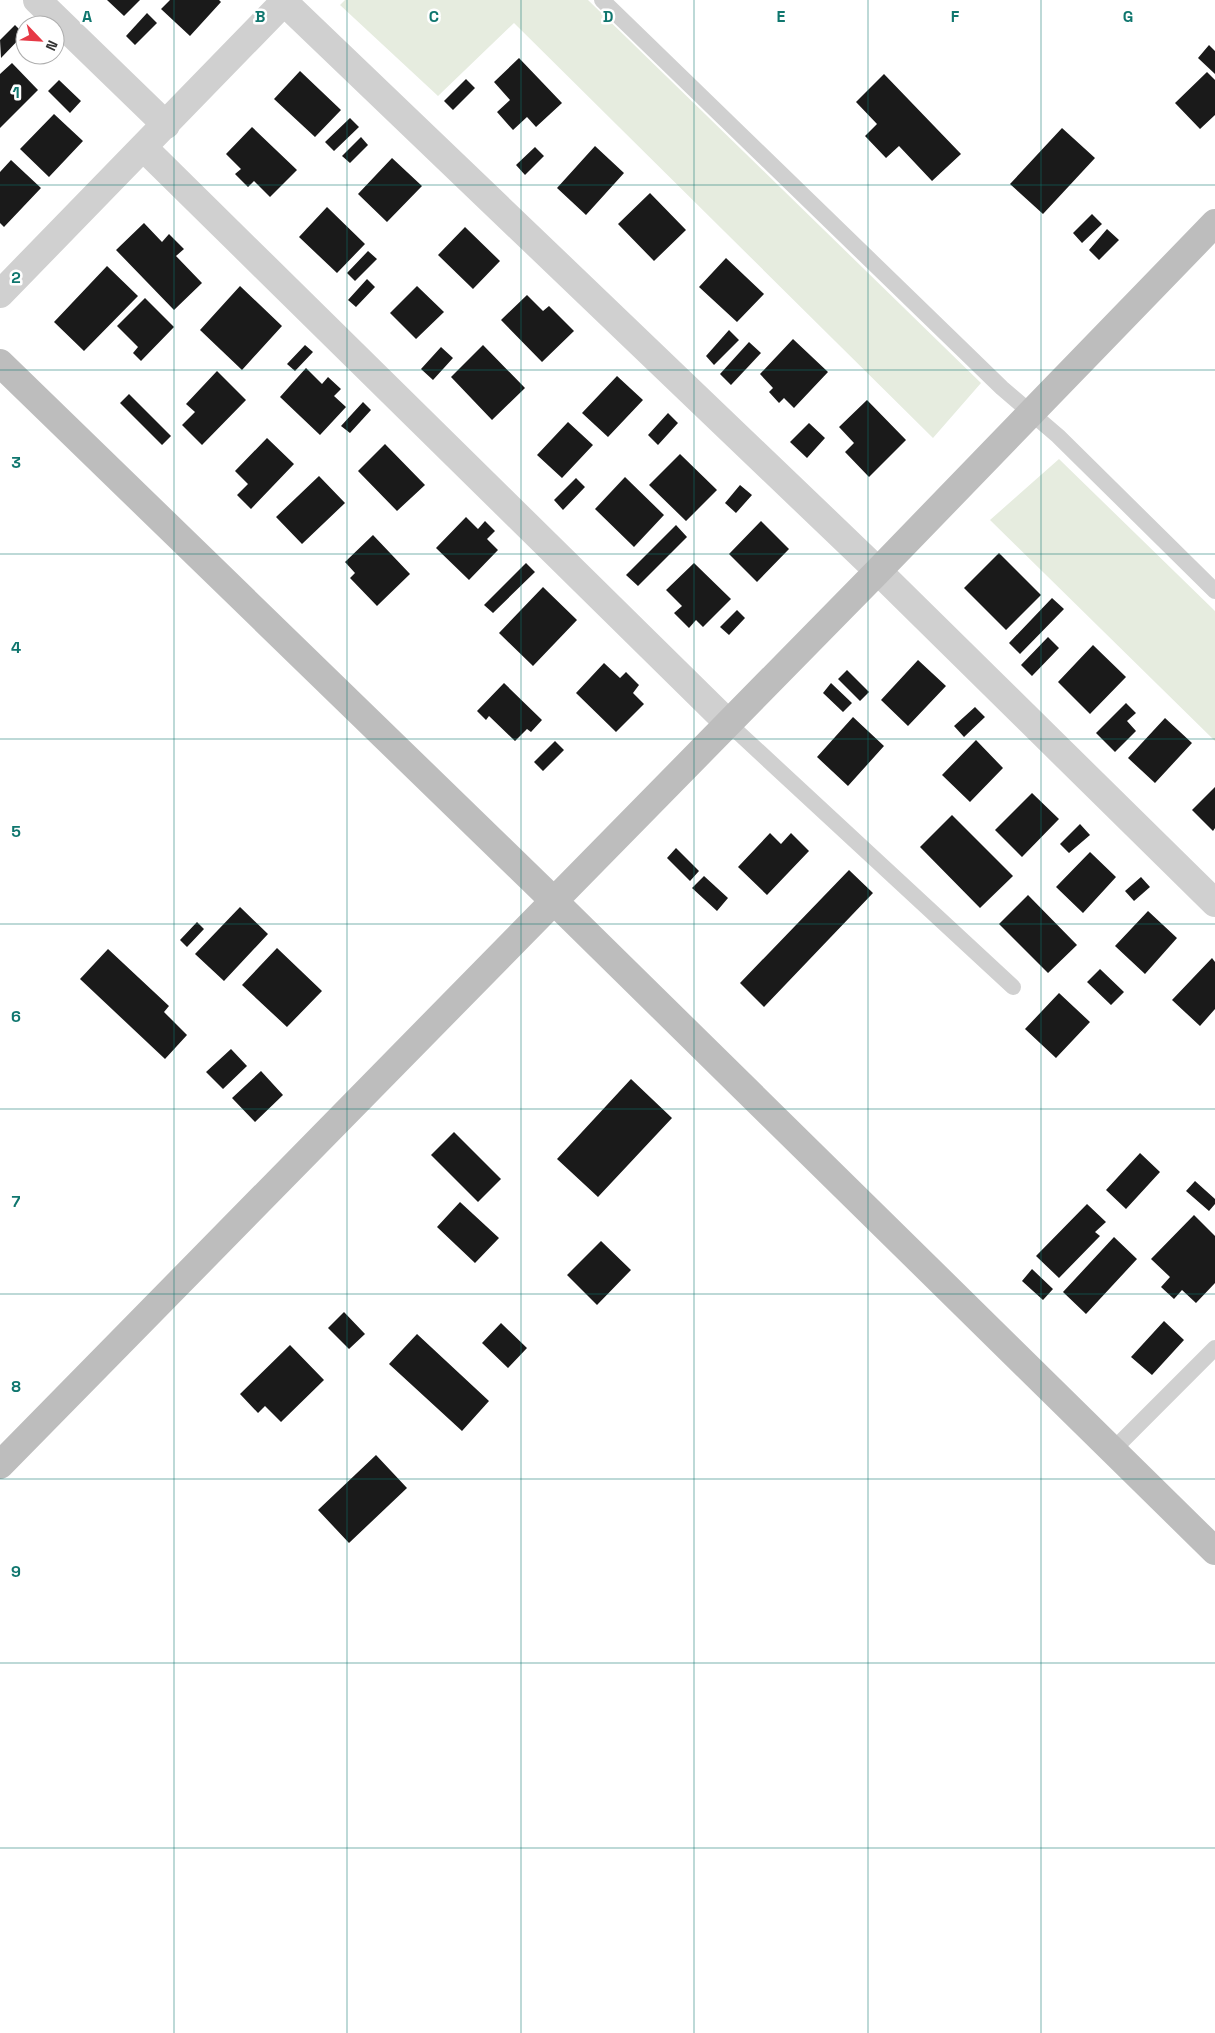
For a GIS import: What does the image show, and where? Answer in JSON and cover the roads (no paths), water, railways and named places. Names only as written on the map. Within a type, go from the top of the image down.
[{"type":"street","points":[[37,0],[166,125]]},
{"type":"street","points":[[0,294],[144,148],[283,1],[878,571],[1215,903]]},
{"type":"street","points":[[144,148],[728,723]]},
{"type":"street","points":[[0,1465],[878,571],[1215,223]]},
{"type":"street","points":[[0,363],[553,900],[1215,1550]]},
{"type":"lane","points":[[602,0],[1031,413],[1058,436],[1215,591]]},
{"type":"lane","points":[[728,723],[1013,987]]},
{"type":"lane","points":[[1113,1450],[1215,1348]]}]
